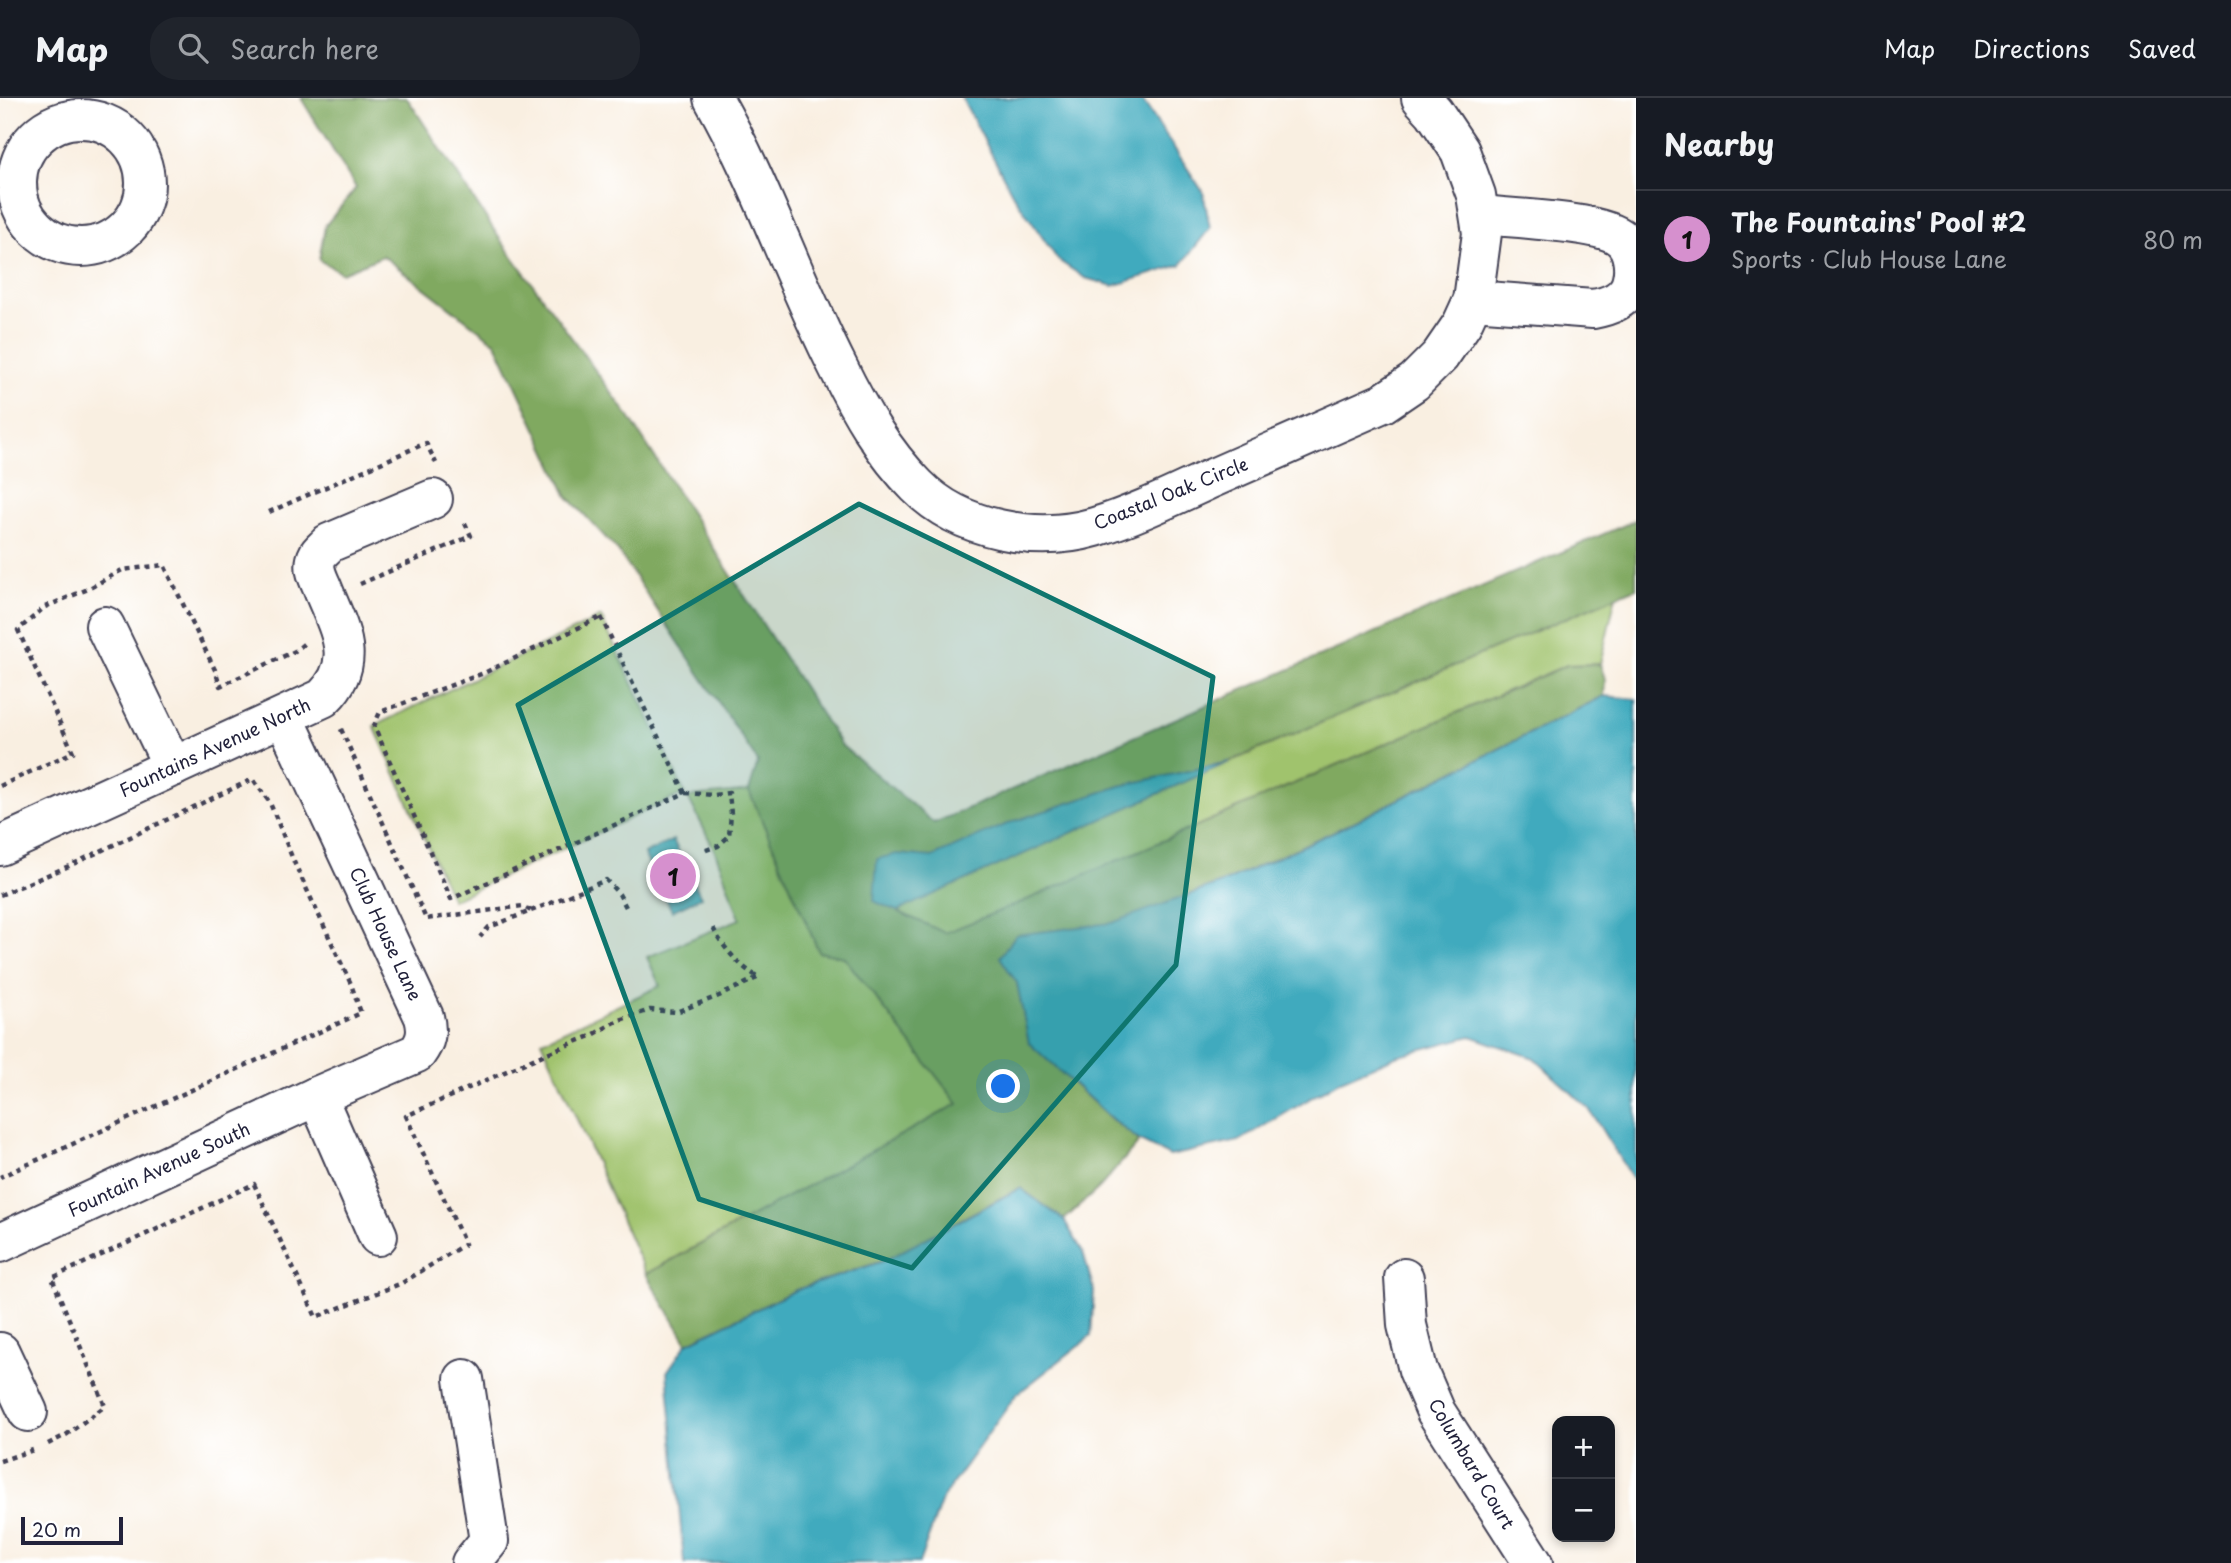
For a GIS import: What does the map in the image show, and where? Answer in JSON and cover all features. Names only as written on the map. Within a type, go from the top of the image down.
[{"type":"street","name":"Coastal Oak Circle","points":[[713,98],[732,131],[769,212],[813,318],[857,405],[888,453],[918,488],[946,508],[977,523],[1011,531],[1054,534],[1094,528],[1146,508],[1370,409],[1414,382],[1440,356],[1462,324],[1473,300],[1482,233],[1476,195],[1460,151],[1422,98]]},
{"type":"street","points":[[1473,300],[1593,310],[1610,306],[1627,294],[1632,281],[1633,264],[1630,251],[1623,239],[1604,229],[1480,215]]},
{"type":"street","name":"Fountains Avenue North","points":[[0,846],[323,698],[334,687],[344,667],[344,645],[315,570],[318,554],[329,543],[433,499]]},
{"type":"street","points":[[105,626],[173,767]]},
{"type":"street","name":"Club House Lane","points":[[284,717],[424,1017],[427,1030],[425,1043],[417,1053],[317,1096]]},
{"type":"street","points":[[317,1096],[378,1236]]},
{"type":"street","name":"Fountain Avenue South","points":[[0,1243],[317,1096]]},
{"type":"street","name":"Columbard Court","points":[[1405,1278],[1407,1325],[1418,1370],[1436,1412],[1533,1563]]},
{"type":"street","points":[[0,1352],[28,1412]]},
{"type":"street","points":[[464,1379],[489,1541],[471,1563]]},
{"type":"path","points":[[685,793],[601,617],[484,673],[380,712],[374,726],[451,899],[685,793],[729,793],[729,836],[718,846],[703,850]]},
{"type":"path","points":[[341,729],[426,919],[523,906],[531,911]]},
{"type":"path","points":[[0,895],[69,866],[253,779],[270,803],[294,862],[351,984],[361,1013],[0,1177]]},
{"type":"path","points":[[480,937],[489,927],[606,880],[619,894],[626,909]]},
{"type":"path","points":[[0,1461],[66,1435],[105,1406],[52,1278],[254,1184],[316,1317],[402,1283],[465,1244],[406,1116],[591,1036],[625,1018],[650,1010],[676,1012],[759,977],[751,974],[732,954],[714,932],[712,925]]},
{"type":"highlighted area","points":[[859,504],[1213,677],[1176,965],[912,1268],[699,1199],[518,705]]},
{"type":"green space","points":[[301,98],[407,98],[500,239],[627,414],[841,745],[934,823],[1636,520],[1636,588],[1229,762],[1120,786],[1012,822],[932,857],[897,854],[874,901],[945,933],[1567,665],[1600,664],[1605,679],[1604,696],[1356,821],[1227,881],[1112,923],[1016,935],[1000,957],[1017,983],[1029,1043],[1114,1121],[1140,1141],[1100,1187],[1064,1220],[1020,1188],[886,1260],[796,1290],[687,1343],[646,1274],[958,1104],[844,957],[819,952],[749,791],[758,762],[618,551],[568,497],[496,343],[383,256],[342,273],[319,260],[325,226],[356,188]]},
{"type":"green space","points":[[1616,596],[1600,664],[1567,665],[945,933],[897,911],[1229,762]]},
{"type":"green space","points":[[601,617],[685,793],[452,900],[374,726]]},
{"type":"green space","points":[[749,791],[819,952],[844,957],[958,1104],[646,1274],[542,1041],[660,986],[647,957],[740,919],[715,851],[688,797]]},
{"type":"water","points":[[962,98],[1141,98],[1203,192],[1210,228],[1181,265],[1113,286],[1085,278],[1058,260],[1012,193]]},
{"type":"water","points":[[1604,696],[1636,699],[1636,1185],[1589,1109],[1534,1058],[1471,1036],[1396,1056],[1341,1080],[1239,1141],[1170,1156],[1140,1141],[1114,1121],[1029,1043],[1017,983],[1000,957],[1016,935],[1112,923],[1227,881],[1356,821]]},
{"type":"water","points":[[1229,762],[897,911],[874,901],[877,859],[897,854],[932,857],[1012,822],[1120,786]]},
{"type":"water","points":[[673,840],[701,897],[672,911],[644,854]]},
{"type":"water","points":[[1020,1188],[1064,1220],[1083,1252],[1094,1291],[1091,1336],[1016,1395],[943,1497],[919,1563],[684,1563],[667,1372],[687,1343],[796,1290],[886,1260]]},
{"type":"place","name":"The Fountains' Pool #2","points":[[673,876]]}]
